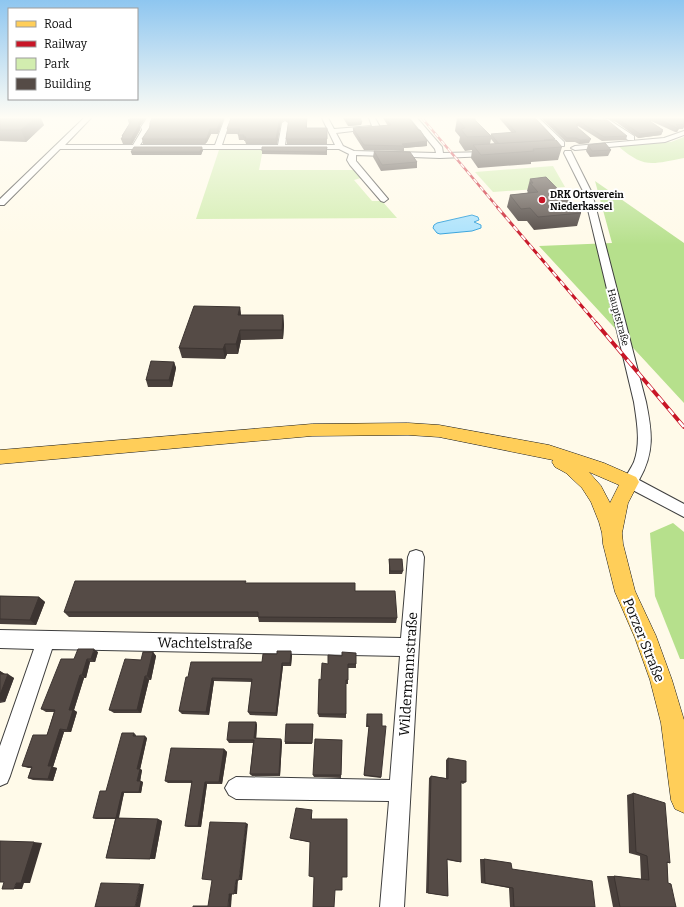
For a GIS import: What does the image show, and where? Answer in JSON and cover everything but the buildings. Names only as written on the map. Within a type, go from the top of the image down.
[{"type":"main road","points":[[0,457],[320,430],[408,429],[439,431],[524,446],[572,458],[630,482]]},
{"type":"main road","points":[[524,446],[568,465],[584,476],[600,500],[612,533]]},
{"type":"main road","name":"Porzer Straße","points":[[630,482],[619,502],[612,533],[613,544],[625,592],[645,636],[661,680],[673,723],[684,800]]},
{"type":"street","points":[[2,203],[44,160]]},
{"type":"street","points":[[351,160],[384,199]]},
{"type":"street","name":"Hauptstraße","points":[[570,160],[588,193],[640,402],[645,444],[642,460],[630,482]]},
{"type":"street","points":[[630,482],[684,511]]},
{"type":"street","name":"Wildermannstraße","points":[[392,907],[416,557]]},
{"type":"street","name":"Wachtelstraße","points":[[0,638],[410,647]]},
{"type":"street","points":[[0,776],[46,640]]},
{"type":"street","points":[[236,788],[400,791]]},
{"type":"green space","points":[[216,160],[261,160],[259,170],[354,170],[361,178],[354,180],[372,201],[382,201],[397,218],[196,219]]},
{"type":"green space","points":[[640,160],[672,160],[656,163]]},
{"type":"green space","points":[[553,166],[565,187],[493,192],[475,172]]},
{"type":"green space","points":[[595,181],[684,243],[684,403],[539,246],[612,243]]},
{"type":"green space","points":[[673,523],[684,532],[684,659],[680,659],[655,596],[650,533]]},
{"type":"water","points":[[472,215],[478,217],[479,220],[474,222],[481,225],[481,228],[472,231],[440,234],[433,228],[437,223]]},
{"type":"railway","points":[[458,160],[499,209]]},
{"type":"railway","points":[[498,208],[597,324]]},
{"type":"railway","points":[[596,323],[684,427]]},
{"type":"place","name":"DRK Ortsverein Niederkassel","points":[[542,200]]}]
